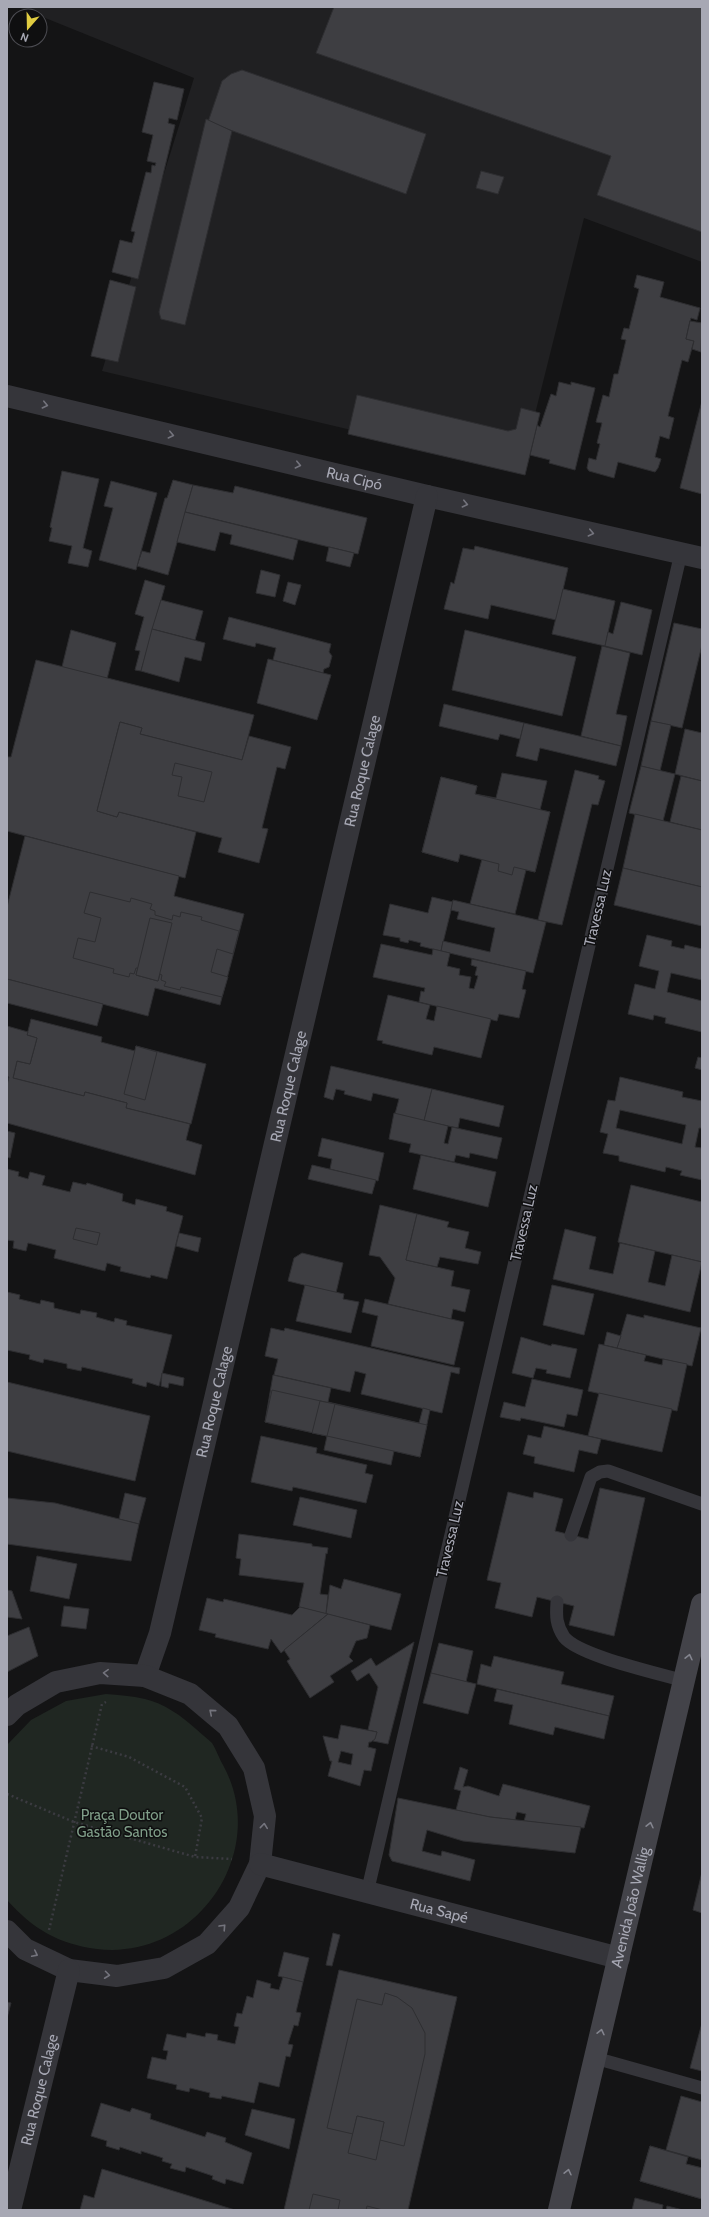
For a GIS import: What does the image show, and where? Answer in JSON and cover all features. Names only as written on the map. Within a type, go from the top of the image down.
[{"type":"main road","name":"Avenida João Wallig","points":[[559,2210],[618,1958],[647,1868],[684,1681],[701,1614]]},
{"type":"street","name":"Rua Cipó","points":[[7,396],[426,496],[702,558]]},
{"type":"street","name":"Rua Roque Calage","points":[[145,1676],[161,1625],[426,496]]},
{"type":"street","points":[[7,1716],[16,1705],[56,1682],[100,1673],[145,1676],[190,1694],[228,1726],[254,1768],[265,1816],[260,1864],[239,1908],[207,1944],[164,1968],[117,1976],[69,1970],[25,1949],[7,1931]]},
{"type":"street","name":"Rua Sapé","points":[[260,1864],[618,1958]]},
{"type":"street","name":"Rua Roque Calage","points":[[10,2210],[69,1970]]},
{"type":"lane","name":"Travessa Luz","points":[[367,1893],[681,553]]},
{"type":"lane","points":[[571,1535],[591,1477],[600,1472],[608,1471],[702,1504]]},
{"type":"lane","points":[[557,1602],[555,1620],[565,1638],[582,1651],[684,1681]]},
{"type":"lane","points":[[595,2058],[702,2088]]},
{"type":"path","points":[[48,1937],[91,1746],[102,1704],[108,1700]]},
{"type":"path","points":[[91,1746],[129,1757],[185,1786],[202,1818],[195,1857]]},
{"type":"path","points":[[7,1794],[74,1822],[195,1857],[234,1859],[260,1864]]},
{"type":"shaded area","points":[[18,7],[702,7],[702,262],[584,218],[521,470],[102,371],[194,78],[48,19],[48,8]]},
{"type":"green space","name":"Praça Doutor Gastão Santos","points":[[106,1694],[135,1697],[152,1701],[185,1719],[212,1743],[223,1765],[235,1798],[237,1832],[230,1865],[215,1894],[193,1919],[165,1938],[133,1948],[97,1949],[83,1947],[58,1939],[37,1927],[7,1900],[7,1745],[31,1720],[66,1701]]},
{"type":"building","points":[[334,7],[702,7],[702,232],[597,195],[611,156],[316,53]]},
{"type":"building","points":[[242,70],[426,134],[406,194],[208,122],[222,81],[231,74]]},
{"type":"building","points":[[154,82],[184,89],[177,120],[169,118],[168,123],[175,125],[138,279],[112,272],[120,240],[132,243],[135,232],[131,231],[146,172],[151,173],[152,165],[155,166],[156,163],[147,161],[153,135],[142,132]]},
{"type":"building","points":[[206,119],[232,131],[185,325],[161,319],[159,312]]},
{"type":"building","points":[[481,171],[504,177],[498,194],[476,188]]},
{"type":"building","points":[[637,275],[664,282],[660,297],[700,308],[697,320],[691,318],[690,321],[686,339],[694,341],[688,362],[682,360],[668,416],[674,418],[669,439],[660,436],[655,457],[661,459],[658,468],[655,472],[618,462],[614,478],[589,471],[587,468],[589,458],[596,460],[600,444],[597,443],[602,423],[596,422],[603,395],[609,397],[614,374],[618,374],[626,340],[621,339],[624,328],[629,329],[639,289],[634,287]]},
{"type":"building","points":[[110,280],[136,287],[118,362],[91,356]]},
{"type":"building","points":[[690,321],[702,323],[701,352],[692,349],[694,341],[686,339]]},
{"type":"building","points":[[559,382],[571,385],[571,382],[595,388],[575,470],[549,463],[550,460],[530,455],[537,425],[540,427],[551,394],[556,396]]},
{"type":"building","points":[[357,395],[508,431],[516,429],[521,408],[540,413],[525,475],[348,434]]},
{"type":"building","points":[[702,401],[702,494],[680,488]]},
{"type":"building","points":[[62,471],[99,479],[83,548],[92,551],[88,567],[68,563],[72,546],[49,541],[52,528],[50,527]]},
{"type":"building","points":[[173,480],[193,485],[168,575],[137,566],[142,551],[150,553],[165,498],[167,498]]},
{"type":"building","points":[[111,481],[157,493],[136,570],[99,560],[113,508],[104,506]]},
{"type":"building","points":[[193,485],[233,493],[235,486],[367,518],[358,554],[185,512]]},
{"type":"building","points":[[185,512],[298,540],[293,560],[230,544],[232,535],[220,532],[215,551],[177,542]]},
{"type":"building","points":[[475,546],[568,568],[556,620],[491,605],[488,619],[444,609],[451,582],[454,584],[463,548],[474,550]]},
{"type":"building","points":[[329,547],[354,553],[350,567],[326,561]]},
{"type":"building","points":[[261,570],[280,575],[275,597],[256,593]]},
{"type":"building","points":[[145,580],[165,586],[141,671],[135,670],[140,651],[135,650],[144,617],[135,614]]},
{"type":"building","points":[[288,582],[301,585],[295,605],[283,601]]},
{"type":"building","points":[[563,589],[615,601],[605,646],[552,634]]},
{"type":"building","points":[[161,600],[203,611],[195,640],[152,629]]},
{"type":"building","points":[[621,602],[652,610],[642,655],[605,646],[608,632],[613,634]]},
{"type":"building","points":[[229,617],[331,644],[329,652],[332,656],[329,667],[324,669],[323,673],[273,660],[276,648],[256,643],[255,647],[223,639]]},
{"type":"building","points":[[674,623],[702,629],[702,645],[682,728],[651,721]]},
{"type":"building","points":[[152,629],[205,643],[201,661],[185,657],[179,682],[141,671]]},
{"type":"building","points":[[71,630],[116,643],[107,679],[62,667]]},
{"type":"building","points":[[465,630],[576,657],[562,716],[452,690]]},
{"type":"building","points":[[602,646],[630,653],[616,714],[627,716],[621,746],[581,736]]},
{"type":"building","points":[[268,659],[331,675],[317,720],[257,703]]},
{"type":"building","points":[[36,660],[254,715],[242,760],[140,734],[142,728],[120,722],[97,811],[117,817],[119,812],[196,832],[185,878],[7,831],[7,757],[11,757]]},
{"type":"building","points":[[444,704],[524,723],[520,739],[500,734],[498,740],[439,726]]},
{"type":"building","points":[[651,721],[671,725],[660,771],[641,766]]},
{"type":"building","points":[[120,722],[142,728],[140,734],[242,760],[249,736],[291,747],[285,769],[277,767],[262,828],[268,829],[259,863],[218,852],[222,838],[119,812],[117,817],[97,811]]},
{"type":"building","points":[[524,723],[621,746],[616,766],[540,748],[537,761],[516,756]]},
{"type":"building","points":[[685,729],[702,733],[702,781],[675,774]]},
{"type":"building","points":[[175,763],[212,772],[204,802],[178,796],[182,777],[172,775]]},
{"type":"building","points":[[641,766],[675,774],[663,821],[629,813]]},
{"type":"building","points":[[575,770],[599,776],[598,779],[605,781],[598,805],[592,804],[562,925],[538,920]]},
{"type":"building","points":[[502,773],[547,781],[540,810],[550,812],[535,872],[526,870],[515,914],[470,904],[482,859],[460,854],[458,862],[422,852],[441,777],[477,786],[475,794],[496,798]]},
{"type":"building","points":[[681,776],[702,781],[702,830],[670,822]]},
{"type":"building","points":[[441,777],[477,786],[475,794],[550,812],[535,872],[514,867],[512,875],[498,871],[499,864],[460,854],[458,862],[422,852]]},
{"type":"building","points":[[635,814],[702,830],[702,887],[623,868]]},
{"type":"building","points":[[25,836],[179,876],[174,896],[244,914],[220,1005],[155,988],[148,1016],[7,979],[7,907]]},
{"type":"building","points":[[623,868],[702,887],[702,926],[614,905]]},
{"type":"building","points":[[90,892],[130,902],[131,898],[152,904],[150,909],[155,911],[155,915],[172,920],[173,915],[180,917],[181,912],[202,917],[201,920],[239,931],[233,954],[217,949],[211,972],[228,977],[222,997],[181,987],[180,990],[164,986],[166,982],[161,980],[162,975],[160,974],[158,981],[136,975],[138,968],[136,968],[134,974],[130,973],[129,977],[113,973],[114,969],[73,958],[78,938],[95,942],[101,918],[84,913]]},
{"type":"building","points":[[432,897],[453,902],[441,951],[420,946],[421,943],[409,940],[408,943],[400,941],[400,938],[383,935],[390,904],[428,913]]},
{"type":"building","points":[[453,900],[546,922],[533,973],[441,951],[443,941],[490,952],[495,928],[457,919],[459,912],[451,910]]},
{"type":"building","points":[[150,918],[172,923],[158,981],[136,975]]},
{"type":"building","points":[[647,935],[672,941],[671,946],[684,949],[685,945],[702,949],[702,980],[671,973],[667,992],[702,1001],[702,1032],[665,1023],[666,1018],[654,1015],[653,1020],[628,1014],[635,984],[655,989],[659,971],[639,966]]},
{"type":"building","points":[[381,944],[432,955],[433,949],[450,953],[447,966],[460,969],[459,975],[471,977],[469,988],[474,989],[478,976],[475,975],[477,967],[471,965],[472,959],[526,971],[522,989],[526,990],[519,1018],[499,1014],[497,1021],[419,1002],[421,991],[424,992],[425,988],[373,977]]},
{"type":"building","points":[[7,979],[103,1004],[97,1026],[7,1003]]},
{"type":"building","points":[[388,995],[430,1005],[426,1019],[434,1021],[437,1006],[491,1019],[481,1058],[434,1047],[432,1055],[382,1043],[383,1041],[377,1040]]},
{"type":"building","points":[[31,1019],[102,1037],[101,1042],[135,1051],[136,1046],[206,1064],[191,1124],[126,1108],[127,1103],[85,1092],[84,1096],[13,1078],[17,1061],[30,1064],[37,1038],[27,1035]]},
{"type":"building","points":[[7,1026],[28,1032],[27,1035],[37,1038],[30,1064],[17,1061],[13,1078],[84,1096],[85,1092],[127,1103],[126,1108],[190,1124],[186,1140],[202,1145],[195,1175],[7,1123],[7,1085],[9,1077],[7,1076]]},
{"type":"building","points":[[136,1046],[157,1052],[145,1100],[124,1094]]},
{"type":"building","points":[[698,1057],[702,1058],[702,1070],[695,1068]]},
{"type":"building","points":[[331,1066],[432,1089],[424,1121],[395,1114],[399,1099],[373,1093],[371,1101],[344,1094],[345,1091],[336,1089],[333,1100],[324,1097]]},
{"type":"building","points":[[620,1077],[683,1092],[682,1097],[702,1101],[702,1128],[699,1128],[695,1147],[702,1148],[702,1180],[680,1175],[682,1171],[666,1167],[665,1172],[619,1161],[619,1156],[603,1153],[608,1134],[600,1132],[608,1100],[615,1101]],"holes":[[[620,1110],[686,1125],[682,1144],[616,1128]]]},
{"type":"building","points":[[432,1089],[504,1106],[499,1127],[460,1118],[458,1128],[424,1121]]},
{"type":"building","points":[[394,1113],[448,1126],[444,1143],[448,1144],[452,1127],[502,1138],[497,1159],[470,1153],[469,1158],[456,1155],[454,1162],[409,1152],[411,1144],[389,1139]]},
{"type":"building","points":[[7,1131],[15,1133],[10,1158],[7,1157]]},
{"type":"building","points":[[322,1138],[384,1153],[378,1181],[330,1169],[332,1159],[318,1156]]},
{"type":"building","points":[[421,1155],[496,1172],[488,1207],[413,1189]]},
{"type":"building","points":[[312,1165],[376,1180],[372,1194],[308,1179]]},
{"type":"building","points":[[7,1169],[19,1172],[18,1176],[28,1179],[30,1172],[45,1176],[42,1185],[70,1192],[73,1182],[86,1185],[87,1183],[123,1194],[122,1201],[135,1205],[136,1199],[167,1207],[166,1211],[183,1216],[167,1279],[151,1275],[150,1278],[120,1271],[121,1267],[107,1263],[105,1271],[54,1258],[56,1250],[28,1243],[26,1251],[13,1248],[14,1241],[7,1240]]},
{"type":"building","points":[[631,1185],[702,1202],[702,1262],[618,1242]]},
{"type":"building","points":[[380,1205],[417,1214],[406,1260],[454,1271],[451,1286],[470,1290],[465,1312],[453,1309],[451,1319],[388,1304],[395,1278],[380,1257],[369,1255]]},
{"type":"building","points":[[417,1214],[449,1222],[447,1227],[469,1232],[465,1248],[481,1252],[478,1264],[440,1257],[437,1267],[406,1260]]},
{"type":"building","points":[[76,1228],[100,1233],[97,1245],[73,1239]]},
{"type":"building","points":[[565,1229],[596,1237],[589,1269],[613,1274],[620,1243],[655,1251],[648,1282],[665,1286],[672,1255],[702,1262],[690,1312],[553,1279]]},
{"type":"building","points":[[179,1233],[201,1238],[198,1252],[176,1246]]},
{"type":"building","points":[[302,1253],[343,1263],[336,1293],[288,1281],[294,1258]]},
{"type":"building","points":[[305,1285],[344,1294],[343,1299],[359,1302],[351,1333],[296,1321]]},
{"type":"building","points":[[552,1285],[594,1294],[584,1335],[543,1325]]},
{"type":"building","points":[[7,1292],[20,1295],[19,1299],[40,1304],[41,1300],[54,1303],[54,1308],[80,1314],[81,1310],[97,1313],[96,1317],[114,1322],[115,1318],[127,1321],[126,1325],[172,1335],[159,1386],[147,1382],[146,1387],[132,1383],[133,1379],[82,1367],[81,1371],[67,1368],[67,1364],[44,1359],[43,1363],[29,1359],[30,1355],[7,1350]]},
{"type":"building","points":[[365,1299],[464,1322],[454,1365],[371,1346],[378,1316],[362,1312]]},
{"type":"building","points":[[627,1314],[644,1318],[644,1315],[701,1328],[692,1366],[617,1348]]},
{"type":"building","points":[[271,1328],[284,1331],[285,1328],[460,1368],[459,1374],[451,1372],[442,1413],[361,1394],[366,1374],[355,1371],[350,1392],[274,1375],[278,1359],[265,1356]]},
{"type":"building","points":[[607,1332],[621,1336],[617,1348],[604,1345]]},
{"type":"building","points":[[521,1337],[551,1346],[552,1344],[577,1349],[570,1378],[546,1373],[547,1370],[536,1368],[533,1378],[512,1373]]},
{"type":"building","points":[[599,1344],[646,1355],[644,1361],[662,1365],[663,1359],[687,1364],[677,1411],[588,1391]]},
{"type":"building","points":[[162,1373],[184,1378],[183,1386],[169,1383],[168,1388],[161,1386]]},
{"type":"building","points":[[273,1375],[331,1388],[328,1402],[419,1423],[423,1408],[430,1410],[420,1457],[394,1451],[391,1465],[324,1450],[327,1436],[265,1422]]},
{"type":"building","points":[[532,1379],[583,1390],[577,1416],[567,1414],[564,1427],[521,1418],[520,1421],[500,1417],[504,1402],[525,1407]]},
{"type":"building","points":[[7,1382],[150,1416],[135,1481],[7,1451]]},
{"type":"building","points":[[272,1390],[427,1425],[420,1457],[265,1422]]},
{"type":"building","points":[[599,1393],[672,1409],[662,1452],[588,1436]]},
{"type":"building","points":[[320,1401],[335,1404],[327,1436],[312,1433]]},
{"type":"building","points":[[544,1426],[601,1439],[597,1454],[579,1450],[574,1472],[534,1463],[535,1457],[523,1454],[528,1435],[541,1438]]},
{"type":"building","points":[[261,1436],[317,1448],[316,1453],[367,1465],[365,1473],[373,1475],[366,1503],[293,1487],[292,1491],[251,1482]]},
{"type":"building","points":[[600,1488],[645,1498],[614,1636],[569,1625],[574,1606],[537,1597],[532,1617],[495,1608],[501,1583],[487,1580],[508,1492],[533,1498],[534,1492],[563,1499],[555,1531],[588,1539]]},
{"type":"building","points":[[125,1493],[146,1498],[139,1524],[119,1519]]},
{"type":"building","points":[[300,1497],[357,1510],[351,1538],[293,1525]]},
{"type":"building","points":[[7,1498],[55,1503],[139,1524],[131,1561],[7,1544]]},
{"type":"building","points":[[239,1534],[312,1544],[312,1546],[328,1548],[320,1594],[328,1595],[326,1614],[299,1607],[304,1583],[239,1575],[241,1559],[236,1558]]},
{"type":"building","points":[[37,1556],[77,1564],[69,1599],[30,1591]]},
{"type":"building","points":[[344,1579],[401,1594],[391,1630],[326,1614],[330,1585],[341,1589]]},
{"type":"building","points":[[7,1590],[12,1591],[22,1619],[7,1617]]},
{"type":"building","points":[[207,1598],[223,1602],[224,1599],[292,1615],[300,1607],[328,1614],[281,1653],[271,1639],[268,1649],[215,1637],[216,1634],[199,1630]]},
{"type":"building","points":[[64,1606],[89,1609],[86,1629],[61,1626]]},
{"type":"building","points":[[328,1614],[370,1625],[367,1638],[356,1641],[349,1657],[353,1661],[330,1676],[334,1682],[310,1698],[287,1661],[290,1659],[284,1650]]},
{"type":"building","points":[[29,1627],[38,1656],[7,1672],[7,1636]]},
{"type":"building","points":[[414,1642],[388,1744],[373,1741],[377,1732],[368,1730],[378,1687],[369,1673],[357,1681],[351,1671],[371,1658],[376,1666]]},
{"type":"building","points":[[439,1643],[473,1651],[466,1682],[431,1673]]},
{"type":"building","points":[[494,1656],[564,1672],[561,1684],[614,1696],[609,1716],[477,1684],[481,1664],[491,1667]]},
{"type":"building","points":[[431,1673],[476,1684],[468,1714],[423,1703]]},
{"type":"building","points":[[497,1689],[609,1716],[604,1739],[555,1727],[553,1735],[509,1724],[513,1705],[494,1701]]},
{"type":"building","points":[[341,1725],[377,1732],[375,1739],[369,1742],[368,1747],[376,1749],[371,1771],[364,1770],[360,1786],[328,1776],[332,1761],[330,1761],[323,1736],[338,1739]],"holes":[[[341,1751],[353,1754],[351,1765],[338,1762]]]},
{"type":"building","points":[[460,1767],[468,1770],[463,1787],[468,1786],[499,1796],[503,1784],[590,1806],[584,1828],[524,1821],[526,1814],[517,1812],[515,1820],[490,1817],[456,1810],[461,1791],[454,1789]]},
{"type":"building","points":[[398,1798],[490,1817],[581,1827],[575,1853],[463,1841],[427,1830],[422,1851],[441,1856],[442,1851],[475,1860],[470,1881],[392,1861],[389,1855]]},
{"type":"building","points":[[702,1872],[702,1913],[693,1910]]},
{"type":"building","points":[[333,1933],[340,1935],[332,1966],[326,1965]]},
{"type":"building","points":[[284,1952],[309,1958],[303,1982],[278,1976]]},
{"type":"building","points":[[339,1970],[457,1997],[408,2210],[284,2210]]},
{"type":"building","points":[[283,1977],[303,1982],[296,2012],[301,2013],[298,2026],[294,2025],[288,2044],[293,2045],[290,2057],[286,2056],[279,2087],[259,2082],[254,2103],[222,2096],[221,2099],[209,2097],[210,2093],[190,2088],[189,2092],[176,2089],[177,2085],[147,2078],[152,2057],[166,2060],[168,2051],[163,2050],[167,2034],[186,2038],[187,2033],[205,2037],[206,2033],[218,2035],[217,2040],[235,2044],[239,2027],[234,2026],[237,2013],[242,2014],[247,1996],[253,1998],[257,1980],[271,1984],[270,1988],[279,1990]]},
{"type":"building","points":[[385,1993],[397,1997],[412,2008],[425,2033],[425,2054],[404,2146],[380,2140],[384,2122],[357,2116],[353,2134],[327,2128],[357,1999],[382,2005]]},
{"type":"building","points":[[7,2002],[11,2003],[7,2018]]},
{"type":"building","points":[[702,2023],[702,2071],[690,2068]]},
{"type":"building","points":[[681,2096],[702,2102],[702,2160],[666,2150]]},
{"type":"building","points":[[101,2103],[130,2112],[132,2108],[151,2114],[150,2119],[205,2137],[207,2132],[226,2138],[225,2142],[252,2153],[243,2184],[226,2179],[225,2184],[212,2179],[213,2176],[186,2167],[185,2172],[170,2168],[172,2164],[162,2161],[163,2158],[141,2151],[141,2154],[120,2147],[119,2150],[106,2146],[107,2141],[91,2136]]},
{"type":"building","points":[[252,2109],[295,2119],[289,2149],[245,2135]]},
{"type":"building","points":[[357,2116],[384,2122],[376,2160],[348,2153]]},
{"type":"building","points":[[650,2146],[688,2157],[686,2164],[702,2168],[702,2199],[640,2181]]},
{"type":"building","points":[[650,2146],[688,2157],[686,2164],[702,2168],[702,2199],[640,2181]]},
{"type":"building","points":[[102,2169],[235,2210],[80,2210],[84,2195],[94,2198]]},
{"type":"building","points":[[313,2194],[340,2200],[338,2210],[309,2210]]},
{"type":"building","points":[[635,2198],[663,2205],[662,2210],[632,2210]]},
{"type":"building","points":[[367,2206],[383,2210],[366,2210]]},
{"type":"building","points":[[667,2206],[683,2210],[666,2210]]}]
